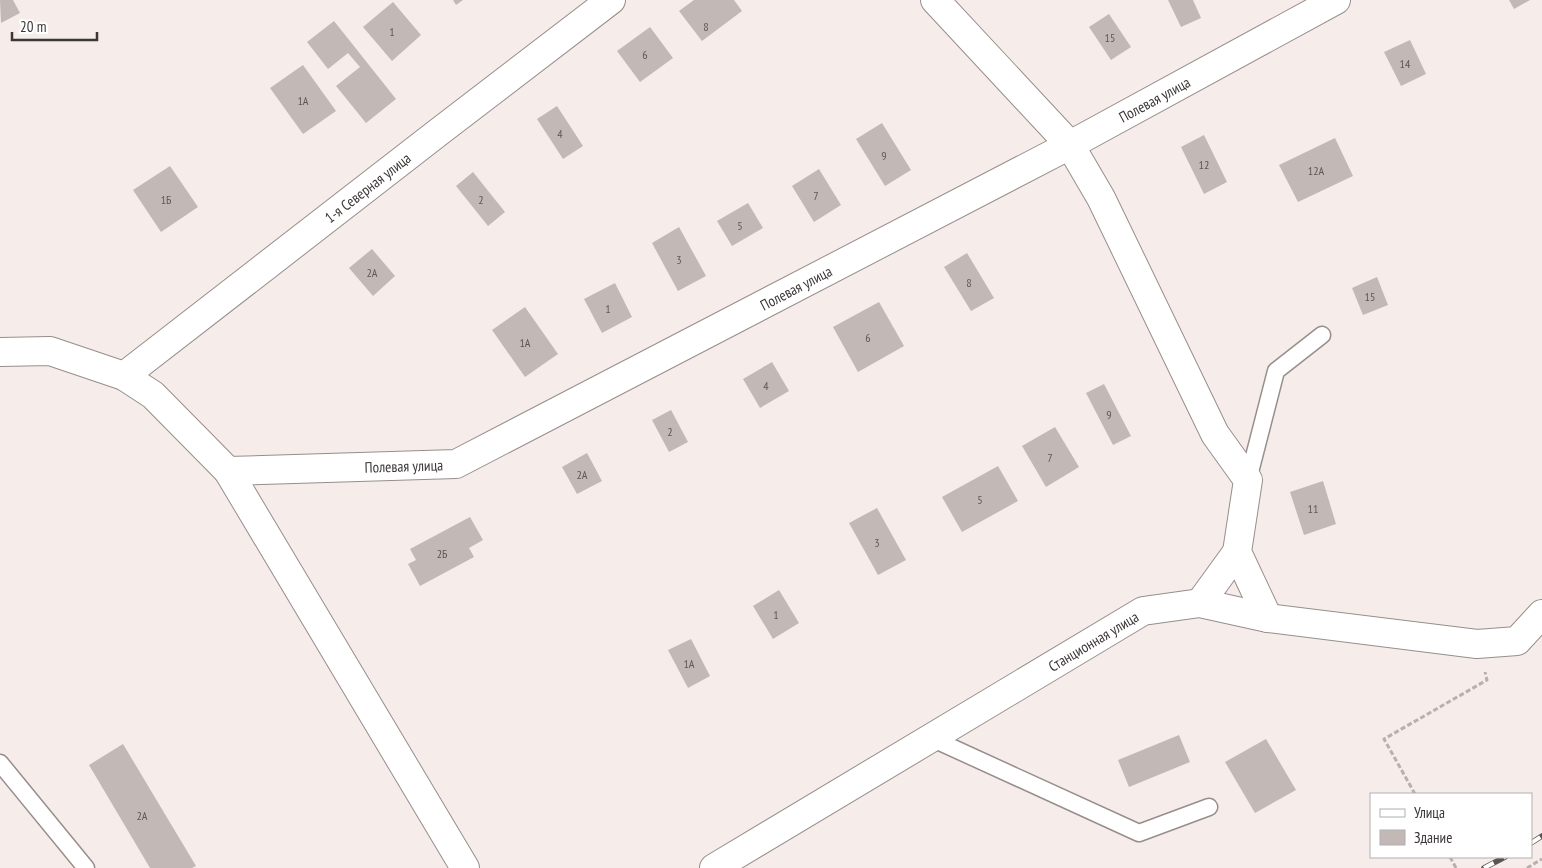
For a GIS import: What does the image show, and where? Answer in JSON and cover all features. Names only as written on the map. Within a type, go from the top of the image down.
[{"type":"street","name":"1-я Северная улица","points":[[124,376],[611,0]]},
{"type":"street","points":[[935,0],[1070,146],[1101,198],[1215,434],[1248,480],[1237,552],[1200,603]]},
{"type":"street","name":"Полевая улица","points":[[228,471],[456,464],[1070,146],[1336,0]]},
{"type":"street","points":[[0,352],[50,352],[124,376],[153,395],[228,471],[465,868]]},
{"type":"street","points":[[1237,552],[1268,618]]},
{"type":"street","name":"Станционная улица","points":[[714,868],[1143,611],[1200,603],[1268,618],[1477,644],[1517,641],[1542,614]]},
{"type":"lane","points":[[1248,480],[1276,371],[1322,335]]},
{"type":"lane","points":[[931,738],[1139,833],[1208,807]]},
{"type":"lane","points":[[0,763],[86,868]]},
{"type":"path","points":[[1414,793],[1384,739],[1487,680]]},
{"type":"path","points":[[1527,868],[1542,859]]},
{"type":"building","points":[[0,0],[13,0],[20,13],[1,23]]},
{"type":"building","points":[[453,0],[463,0],[456,5]]},
{"type":"building","points":[[694,0],[734,0],[742,11],[702,41],[679,11]]},
{"type":"building","points":[[1168,0],[1193,0],[1201,18],[1181,27]]},
{"type":"building","points":[[1509,0],[1530,0],[1514,9]]},
{"type":"building","points":[[393,2],[421,35],[392,61],[363,27]]},
{"type":"building","points":[[1109,14],[1131,47],[1111,60],[1089,27]]},
{"type":"building","points":[[334,21],[396,99],[366,123],[336,86],[360,67],[348,53],[328,69],[307,42]]},
{"type":"building","points":[[650,27],[673,58],[640,82],[617,51]]},
{"type":"building","points":[[1410,40],[1426,74],[1401,86],[1384,52]]},
{"type":"building","points":[[303,65],[336,111],[303,134],[270,88]]},
{"type":"building","points":[[557,106],[583,146],[563,159],[537,119]]},
{"type":"building","points":[[882,123],[911,170],[885,186],[856,139]]},
{"type":"building","points":[[1204,135],[1227,182],[1204,194],[1181,147]]},
{"type":"building","points":[[1335,138],[1353,176],[1298,202],[1279,165]]},
{"type":"building","points":[[170,166],[198,207],[161,232],[133,190]]},
{"type":"building","points":[[819,169],[841,205],[814,222],[792,186]]},
{"type":"building","points":[[473,172],[505,212],[488,226],[456,186]]},
{"type":"building","points":[[748,203],[763,228],[732,246],[717,221]]},
{"type":"building","points":[[679,227],[706,276],[678,291],[652,243]]},
{"type":"building","points":[[372,249],[395,276],[373,296],[349,268]]},
{"type":"building","points":[[967,253],[994,298],[971,311],[944,267]]},
{"type":"building","points":[[1377,277],[1388,305],[1363,315],[1352,288]]},
{"type":"building","points":[[615,283],[632,317],[602,333],[584,299]]},
{"type":"building","points":[[879,302],[904,346],[858,372],[833,327]]},
{"type":"building","points":[[525,307],[558,354],[525,377],[492,330]]},
{"type":"building","points":[[772,362],[789,391],[760,408],[743,379]]},
{"type":"building","points":[[1104,384],[1131,436],[1113,445],[1086,393]]},
{"type":"building","points":[[671,410],[688,442],[669,452],[652,420]]},
{"type":"building","points":[[1055,427],[1079,467],[1046,487],[1022,446]]},
{"type":"building","points":[[587,453],[602,481],[577,494],[562,467]]},
{"type":"building","points":[[998,466],[1018,501],[962,532],[942,497]]},
{"type":"building","points":[[1323,481],[1336,524],[1304,535],[1290,492]]},
{"type":"building","points":[[877,508],[906,560],[878,575],[849,523]]},
{"type":"building","points":[[470,517],[483,540],[469,548],[474,557],[420,586],[408,564],[416,560],[410,549]]},
{"type":"building","points":[[779,590],[799,623],[773,639],[753,606]]},
{"type":"building","points":[[691,639],[710,676],[688,688],[668,650]]},
{"type":"building","points":[[1179,735],[1190,762],[1129,787],[1118,760]]},
{"type":"building","points":[[1266,739],[1296,790],[1255,813],[1225,762]]},
{"type":"building","points":[[123,744],[196,866],[192,868],[150,868],[89,765]]},
{"type":"railway","points":[[1532,842],[1542,836]]},
{"type":"railway","points":[[1484,868],[1503,858]]}]
